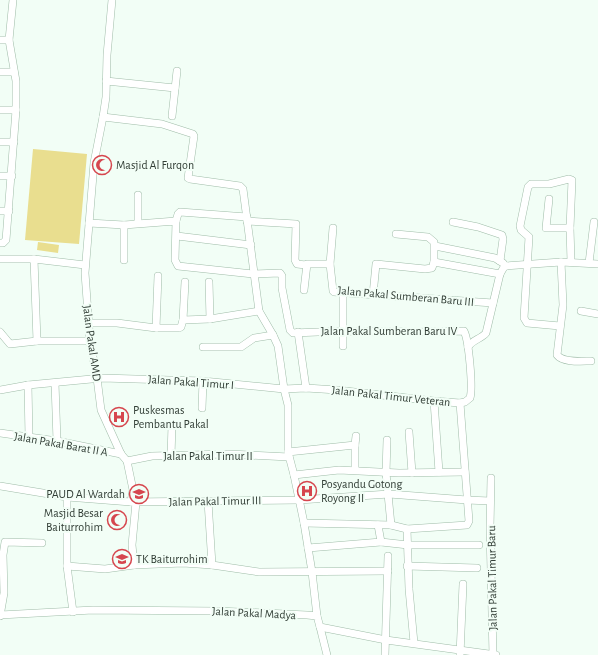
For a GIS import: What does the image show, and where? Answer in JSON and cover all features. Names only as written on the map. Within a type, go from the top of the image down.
[{"type":"street","points":[[3,242],[9,211],[16,110],[16,82],[9,40],[13,0]]},
{"type":"street","name":"Jalan Pakal AMD","points":[[112,0],[103,117],[94,163],[85,265],[88,324],[101,410],[121,454],[127,461],[133,490],[132,545],[134,565]]},
{"type":"street","points":[[0,40],[9,40]]},
{"type":"street","points":[[172,116],[177,71]]},
{"type":"street","points":[[0,72],[14,72]]},
{"type":"street","points":[[106,81],[175,88]]},
{"type":"street","points":[[0,110],[16,110]]},
{"type":"street","points":[[103,117],[162,124],[193,134],[194,136],[188,178],[240,186],[243,189],[252,220],[251,246],[256,274],[259,311],[273,334],[278,346],[284,389],[288,405],[289,455],[304,523],[317,616],[326,655]]},
{"type":"street","points":[[0,142],[14,142]]},
{"type":"street","points":[[0,176],[12,176]]},
{"type":"street","points":[[560,326],[527,322],[524,320],[529,237],[520,228],[528,187],[531,184],[549,184],[569,179],[572,180],[570,228],[571,262]]},
{"type":"street","points":[[138,195],[138,223]]},
{"type":"street","points":[[549,199],[546,228],[570,228]]},
{"type":"street","points":[[0,211],[9,211]]},
{"type":"street","points":[[306,388],[298,332],[293,333],[290,330],[282,288],[281,274],[256,274],[178,266],[175,260],[177,236],[176,221],[178,214],[180,212],[296,224],[294,260],[297,264],[330,264]]},
{"type":"street","points":[[89,223],[124,225],[176,221]]},
{"type":"street","points":[[453,222],[478,227],[502,235],[503,239],[500,260]]},
{"type":"street","points":[[589,263],[594,222]]},
{"type":"street","points":[[124,225],[124,260]]},
{"type":"street","name":"Jalan Pakal Sumberan Baru III","points":[[332,228],[330,264],[333,292],[493,303]]},
{"type":"street","points":[[373,295],[376,264],[425,269],[432,268],[434,262],[433,240],[428,237],[396,234]]},
{"type":"street","points":[[177,236],[251,246]]},
{"type":"street","points":[[434,246],[495,258],[500,260],[506,266]]},
{"type":"street","points":[[0,259],[34,259],[85,265]]},
{"type":"street","points":[[34,259],[37,341]]},
{"type":"street","points":[[434,262],[500,274]]},
{"type":"street","points":[[561,262],[563,305],[557,353],[558,357],[568,360],[591,362]]},
{"type":"street","points":[[468,347],[471,343],[486,333],[500,274],[504,267],[561,262],[598,264]]},
{"type":"street","points":[[304,290],[306,265]]},
{"type":"street","points":[[156,328],[158,276]]},
{"type":"street","points":[[88,324],[123,323],[156,328],[179,328],[181,327],[183,320],[185,282]]},
{"type":"street","points":[[209,282],[210,319]]},
{"type":"street","points":[[342,346],[343,293]]},
{"type":"street","points":[[183,320],[210,319],[259,311]]},
{"type":"street","points":[[581,312],[598,314]]},
{"type":"street","name":"Jalan Pakal Sumberan Baru IV","points":[[298,332],[464,331],[468,347]]},
{"type":"street","points":[[0,332],[10,344],[37,341],[90,341]]},
{"type":"street","points":[[203,347],[238,348],[254,338],[273,334]]},
{"type":"street","name":"Jalan Pakal Timur Veteran","points":[[284,389],[306,388],[337,390],[460,403],[468,400],[471,396],[468,347]]},
{"type":"street","name":"Jalan Pakal Timur I","points":[[0,390],[28,385],[97,378],[203,381],[284,389]]},
{"type":"street","points":[[202,408],[203,381]]},
{"type":"street","points":[[55,383],[57,441]]},
{"type":"street","points":[[28,385],[29,437]]},
{"type":"street","points":[[434,401],[439,472]]},
{"type":"street","points":[[304,523],[391,525],[407,529],[467,525],[469,521],[460,403]]},
{"type":"street","points":[[171,456],[172,425]]},
{"type":"street","points":[[409,432],[412,473]]},
{"type":"street","name":"Jalan Pakal Barat II A","points":[[0,433],[57,441],[121,454]]},
{"type":"street","points":[[355,470],[356,436]]},
{"type":"street","points":[[387,440],[386,473],[391,525]]},
{"type":"street","name":"Jalan Pakal Timur II","points":[[127,461],[152,456],[228,454],[289,455],[355,445]]},
{"type":"street","points":[[294,475],[339,470],[386,473],[465,472]]},
{"type":"street","name":"Jalan Pakal Timur Baru","points":[[491,478],[490,501],[493,654]]},
{"type":"street","points":[[0,486],[67,497],[133,502]]},
{"type":"street","points":[[299,500],[389,494],[490,501]]},
{"type":"street","points":[[67,497],[66,566],[73,612]]},
{"type":"street","name":"Jalan Pakal Timur III","points":[[133,502],[299,500]]},
{"type":"street","points":[[208,501],[212,564]]},
{"type":"street","points":[[378,525],[381,542]]},
{"type":"street","points":[[407,529],[408,566],[414,643]]},
{"type":"street","points":[[308,548],[381,542],[408,545],[480,545]]},
{"type":"street","points":[[0,615],[4,593],[2,543],[42,543]]},
{"type":"street","points":[[385,655],[388,556]]},
{"type":"street","points":[[66,566],[105,569],[134,565],[183,563],[212,564],[259,572],[388,571]]},
{"type":"street","points":[[408,566],[476,568]]},
{"type":"street","points":[[460,653],[463,584]]},
{"type":"street","name":"Jalan Pakal Madya","points":[[0,615],[93,610],[218,610],[317,616]]},
{"type":"street","points":[[320,627],[386,640],[436,647],[460,653],[496,655]]},
{"type":"street","points":[[436,647],[436,655]]},
{"type":"shaded area","points":[[33,149],[87,154],[79,244],[25,240]]},
{"type":"shaded area","points":[[38,242],[59,245],[58,253],[37,250]]},
{"type":"place","name":"Masjid Al Furqon","points":[[102,165]]},
{"type":"place","name":"Puskesmas Pembantu Pakal","points":[[119,417]]},
{"type":"place","name":"Posyandu Gotong Royong II","points":[[307,491]]},
{"type":"place","name":"PAUD Al Wardah","points":[[139,494]]},
{"type":"place","name":"Masjid Besar Baiturrohim","points":[[117,520]]},
{"type":"place","name":"TK Baiturrohim","points":[[122,559]]}]
